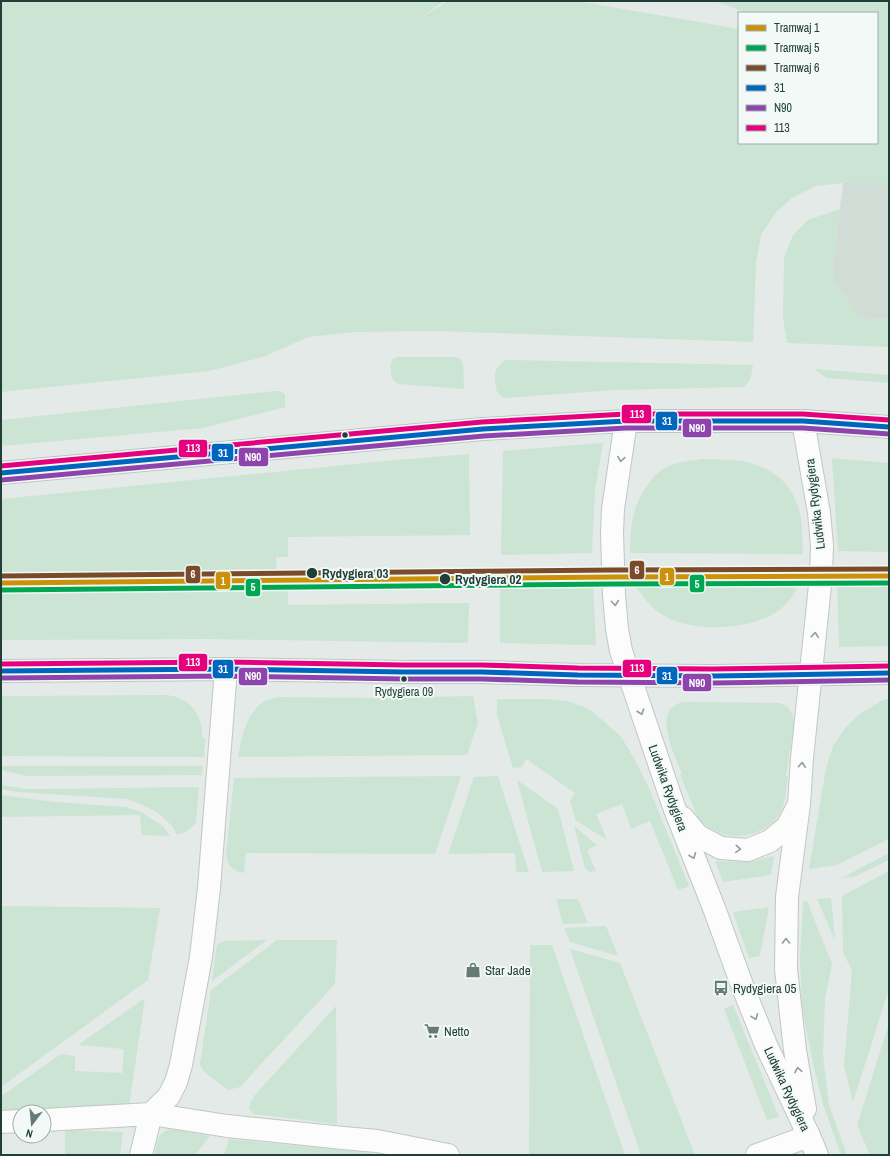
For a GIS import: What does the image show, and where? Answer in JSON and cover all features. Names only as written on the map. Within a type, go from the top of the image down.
[{"type":"main road","points":[[1,473],[483,429],[626,421],[803,421],[889,427]]},
{"type":"main road","points":[[1,671],[226,669],[713,676],[889,673]]},
{"type":"street","name":"Ludwika Rydygiera","points":[[626,421],[613,509],[612,533],[614,595],[617,629],[621,651],[674,807],[714,908],[742,986],[766,1045],[813,1145]]},
{"type":"street","name":"Ludwika Rydygiera","points":[[803,421],[819,513],[822,545],[821,576],[799,804],[786,897],[786,969],[795,1050],[813,1145]]},
{"type":"street","points":[[141,1155],[152,1114],[169,1096],[176,1082],[181,1065],[201,957],[210,888],[226,669]]},
{"type":"street","points":[[674,807],[698,836],[721,848],[748,850],[770,841],[787,827],[799,804]]},
{"type":"street","points":[[52,1120],[152,1114],[227,1126],[378,1141],[448,1155]]},
{"type":"street","points":[[1,1122],[12,1121]]},
{"type":"street","points":[[757,1155],[813,1145]]},
{"type":"shaded area","points":[[843,183],[889,183],[889,320],[859,317],[832,277]]},
{"type":"green space","points":[[1,1],[444,1],[421,18],[448,1],[577,1],[738,29],[738,144],[878,144],[878,12],[745,12],[715,1],[889,1],[889,183],[843,183],[816,186],[793,197],[776,212],[761,235],[756,264],[753,342],[436,331],[354,332],[308,337],[263,357],[209,371],[1,392]]},
{"type":"green space","points":[[840,209],[832,277],[859,317],[889,320],[889,347],[787,343],[783,318],[784,258],[793,235],[808,220]]},
{"type":"green space","points":[[397,357],[456,357],[461,359],[463,363],[464,389],[399,384],[393,380],[391,370],[392,360]]},
{"type":"green space","points":[[506,360],[753,365],[750,380],[743,387],[615,390],[504,398],[497,392],[495,374],[498,366]]},
{"type":"green space","points":[[814,369],[889,375],[889,383],[827,378]]},
{"type":"green space","points":[[280,391],[285,394],[285,407],[203,428],[1,446],[1,420]]},
{"type":"green space","points":[[603,443],[595,491],[592,553],[501,555],[503,451]]},
{"type":"green space","points":[[469,454],[470,535],[288,537],[288,557],[276,557],[277,586],[288,586],[288,605],[469,603],[468,643],[207,639],[1,640],[1,499]]},
{"type":"green space","points":[[832,458],[889,463],[889,552],[838,551]]},
{"type":"green space","points":[[703,459],[746,462],[766,469],[780,478],[794,496],[800,512],[803,554],[630,553],[633,516],[643,491],[655,476],[664,468],[680,462]]},
{"type":"green space","points":[[837,580],[889,581],[889,646],[839,647]]},
{"type":"green space","points":[[633,582],[799,582],[788,602],[771,615],[757,621],[741,625],[705,627],[689,625],[661,614],[649,604]]},
{"type":"green space","points":[[500,583],[593,585],[596,645],[500,643]]},
{"type":"green space","points":[[167,695],[179,698],[189,704],[197,713],[202,738],[205,738],[204,757],[1,756],[1,696]]},
{"type":"green space","points":[[473,696],[478,723],[467,755],[238,757],[243,733],[250,717],[260,704],[270,699],[279,697],[383,698]]},
{"type":"green space","points":[[497,699],[546,699],[568,701],[589,709],[622,738],[649,788],[689,886],[678,890],[650,821],[631,829],[622,804],[596,814],[607,840],[576,821],[570,800],[575,793],[526,759],[522,767],[513,768],[497,715]]},
{"type":"green space","points":[[885,699],[889,699],[889,839],[837,865],[809,869],[826,768],[833,746],[846,727],[861,713]]},
{"type":"green space","points":[[683,702],[779,703],[783,704],[789,709],[793,718],[794,726],[786,776],[788,777],[785,797],[783,807],[779,815],[771,824],[750,834],[738,836],[726,835],[705,825],[697,816],[680,775],[682,774],[671,745],[666,723],[668,714],[673,706]]},
{"type":"green space","points":[[1,766],[203,766],[201,775],[26,776],[1,770]]},
{"type":"green space","points":[[461,776],[435,854],[246,853],[244,873],[236,871],[229,865],[226,854],[234,778]]},
{"type":"green space","points":[[498,776],[529,872],[516,872],[515,853],[448,854],[474,777]]},
{"type":"green space","points":[[517,780],[558,809],[574,871],[542,872]]},
{"type":"green space","points":[[1,785],[25,789],[199,787],[196,823],[186,832],[177,835],[171,825],[156,812],[126,799],[18,792],[1,789]]},
{"type":"green space","points":[[1,795],[55,802],[126,807],[141,812],[163,826],[170,836],[142,835],[140,815],[1,817]]},
{"type":"green space","points":[[574,826],[597,845],[587,850],[596,871],[589,872],[585,868]]},
{"type":"green space","points":[[889,853],[889,860],[854,877],[842,878]]},
{"type":"green space","points":[[774,856],[771,875],[723,882],[715,861],[748,862]]},
{"type":"green space","points":[[889,871],[889,989],[853,1102],[844,1066],[852,971],[843,952],[842,896]]},
{"type":"green space","points":[[831,898],[835,940],[817,899]]},
{"type":"green space","points":[[556,899],[578,899],[588,923],[563,924]]},
{"type":"green space","points":[[807,901],[832,964],[825,999],[823,1054],[829,1105],[847,1155],[841,1155],[823,1104],[802,1008],[800,960],[803,902]]},
{"type":"green space","points":[[1,906],[160,908],[148,980],[1,1087]]},
{"type":"green space","points":[[769,907],[760,956],[749,958],[733,912]]},
{"type":"green space","points":[[606,926],[618,956],[570,942],[564,928]]},
{"type":"green space","points":[[267,940],[212,981],[218,944],[225,941]]},
{"type":"green space","points":[[277,940],[337,940],[335,984],[240,1087],[228,1090],[203,1071],[200,1064],[211,990]]},
{"type":"green space","points":[[530,945],[552,945],[625,1155],[529,1155]]},
{"type":"green space","points":[[570,949],[620,963],[695,1155],[641,1155]]},
{"type":"green space","points":[[145,998],[129,1107],[52,1109],[52,1104],[12,1104],[12,1110],[1,1110],[1,1096],[61,1054],[75,1056],[75,1071],[122,1073],[124,1049],[78,1045]]},
{"type":"green space","points":[[733,1005],[779,1117],[767,1120],[724,1009]]},
{"type":"green space","points":[[336,1006],[337,1124],[254,1114],[249,1109],[250,1103],[254,1096]]},
{"type":"green space","points":[[889,1023],[889,1155],[870,1155],[857,1125]]},
{"type":"green space","points":[[170,1129],[210,1136],[195,1155],[155,1155],[158,1139],[162,1133]]},
{"type":"green space","points":[[65,1130],[123,1132],[120,1155],[65,1155]]},
{"type":"green space","points":[[229,1139],[372,1153],[372,1155],[224,1155]]},
{"type":"tram line","name":"6","points":[[1,576],[889,569]]},
{"type":"tram line","name":"1","points":[[1,583],[889,576]]},
{"type":"tram line","name":"5","points":[[1,590],[889,583]]},
{"type":"transit line","name":"113","points":[[1,466],[482,422],[626,414],[803,414],[889,420]]},
{"type":"transit line","name":"31","points":[[1,473],[483,429],[626,421],[803,421],[889,427]]},
{"type":"transit line","name":"N90","points":[[2,480],[484,436],[626,428],[803,428],[889,434]]},
{"type":"transit line","name":"113","points":[[1,664],[226,662],[713,669],[889,666]]},
{"type":"transit line","name":"31","points":[[1,671],[226,669],[713,676],[889,673]]},
{"type":"transit line","name":"N90","points":[[1,678],[226,676],[713,683],[889,680]]},
{"type":"place","name":"Rydygiera 03","points":[[312,573]]},
{"type":"place","name":"Rydygiera 02","points":[[445,579]]},
{"type":"place","name":"Rydygiera 09","points":[[404,679]]},
{"type":"place","name":"Star Jade","points":[[473,970]]},
{"type":"place","name":"Rydygiera 05","points":[[721,988]]},
{"type":"place","name":"Netto","points":[[432,1031]]}]
